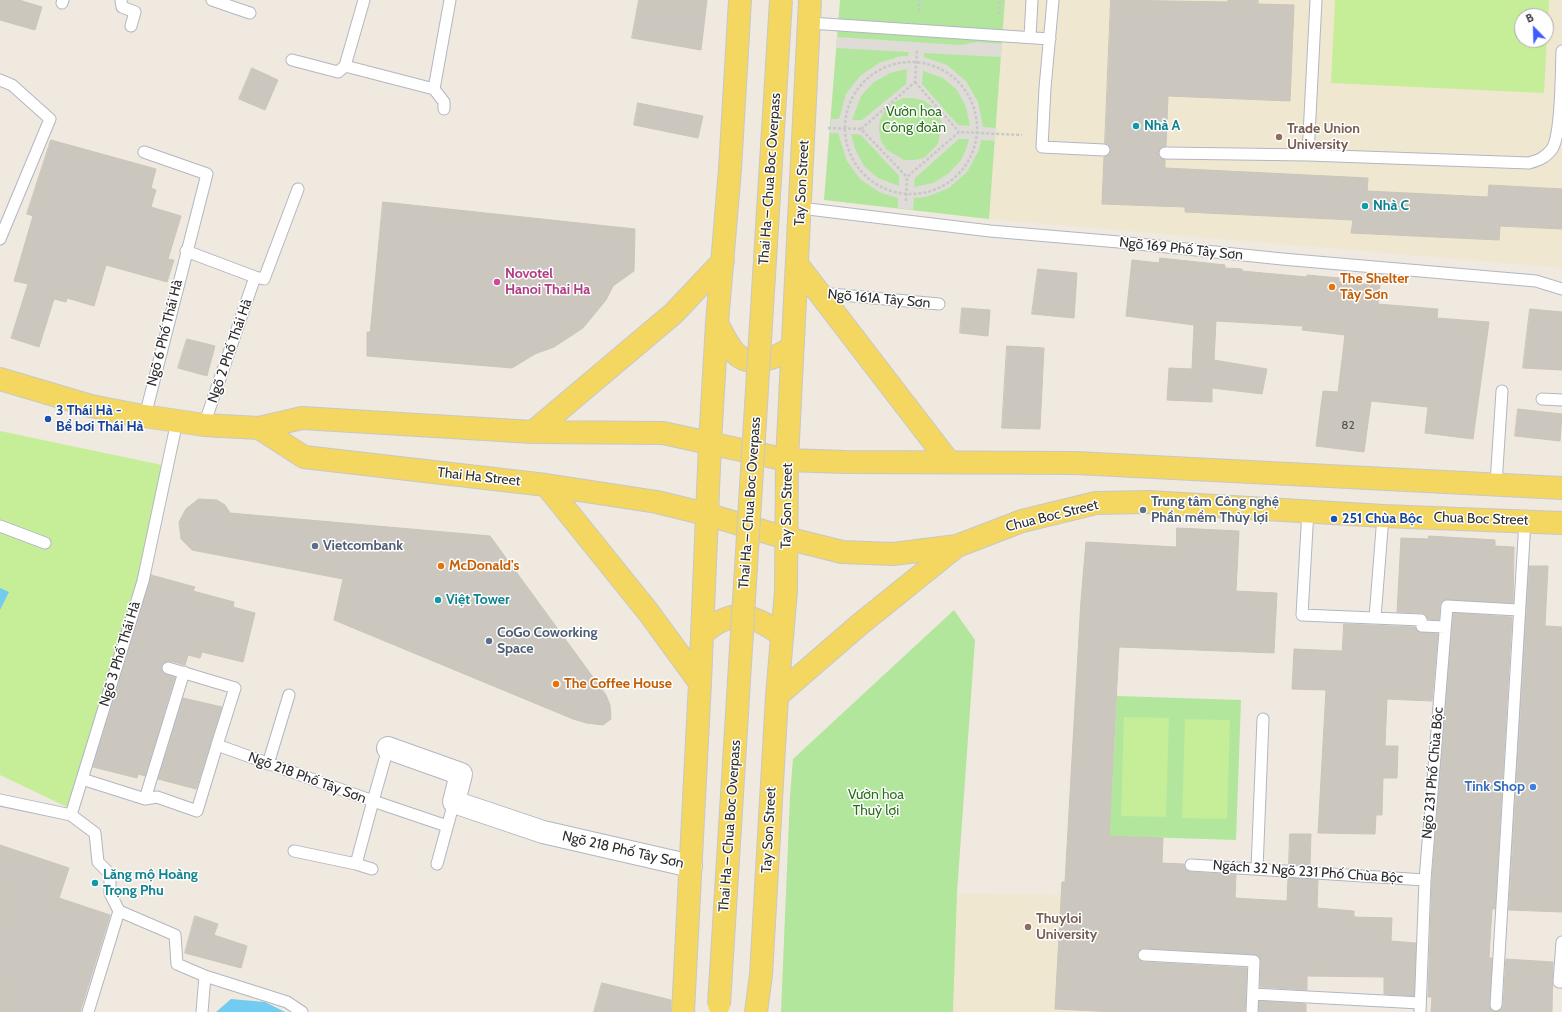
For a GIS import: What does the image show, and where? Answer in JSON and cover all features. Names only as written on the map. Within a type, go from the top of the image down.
[{"type":"main road","points":[[684,1012],[700,683],[706,514],[717,323],[730,169],[740,0]]},
{"type":"main road","name":"Thai Ha – Chua Boc Overpass","points":[[719,1010],[781,0]]},
{"type":"main road","name":"Tay Son Street","points":[[756,1012],[761,974],[777,696],[786,591],[787,460],[805,127],[810,0]]},
{"type":"main road","points":[[533,432],[674,313],[723,261]]},
{"type":"main road","points":[[797,264],[949,462]]},
{"type":"main road","points":[[717,323],[725,340],[736,354],[753,362],[783,354],[793,346]]},
{"type":"main road","points":[[2,384],[91,406],[177,422],[204,425],[260,428],[302,418],[533,432],[663,433],[787,460],[846,462],[1076,463],[1562,488]]},
{"type":"main road","name":"Thai Ha Street","points":[[260,428],[304,457],[546,485],[657,502],[706,514],[786,538]]},
{"type":"main road","points":[[546,485],[649,613],[700,683]]},
{"type":"main road","name":"Chua Boc Street","points":[[786,538],[842,552],[893,554],[957,546],[1022,521],[1096,503],[1149,502],[1308,510],[1383,516],[1562,523]]},
{"type":"main road","points":[[777,696],[859,625],[957,546]]},
{"type":"main road","points":[[702,634],[717,621],[732,616],[752,617],[782,635]]},
{"type":"street","name":"Ngõ 218 Phố Tây Sơn","points":[[388,748],[461,774],[454,802],[543,832],[691,866]]},
{"type":"lane","points":[[121,0],[122,7],[135,12],[131,26]]},
{"type":"lane","points":[[212,0],[250,13]]},
{"type":"lane","points":[[292,60],[338,72],[345,66],[364,0]]},
{"type":"lane","points":[[434,89],[450,0]]},
{"type":"lane","points":[[1030,37],[1032,0]]},
{"type":"lane","points":[[1053,0],[1042,147],[1104,150]]},
{"type":"lane","points":[[1308,155],[1316,0]]},
{"type":"lane","points":[[810,23],[1050,39]]},
{"type":"lane","points":[[1166,153],[1308,155],[1529,164],[1542,159],[1552,148],[1557,135],[1562,51]]},
{"type":"lane","points":[[345,66],[434,89],[444,102],[444,109]]},
{"type":"lane","points":[[0,80],[12,85],[50,119],[0,239]]},
{"type":"lane","points":[[144,152],[207,174],[186,251],[255,277],[264,278],[298,189]]},
{"type":"lane","name":"Ngõ 169 Phố Tây Sơn","points":[[800,208],[990,231],[1536,281],[1562,289]]},
{"type":"lane","name":"Ngõ 6 Phố Thái Hà","points":[[145,416],[186,251]]},
{"type":"lane","name":"Ngõ 2 Phố Thái Hà","points":[[204,425],[255,277]]},
{"type":"lane","name":"Ngõ 161A Tây Sơn","points":[[820,293],[939,304]]},
{"type":"lane","points":[[1496,484],[1502,391]]},
{"type":"lane","points":[[1542,399],[1562,400]]},
{"type":"lane","name":"Ngõ 3 Phố Thái Hà","points":[[71,814],[143,581],[177,422]]},
{"type":"lane","points":[[1308,510],[1302,616],[1422,620],[1422,626],[1445,627]]},
{"type":"lane","points":[[1375,618],[1383,516]]},
{"type":"lane","points":[[1496,1005],[1518,610],[1525,521]]},
{"type":"lane","points":[[0,526],[45,543]]},
{"type":"lane","name":"Ngõ 231 Phố Chùa Bộc","points":[[1420,1007],[1424,880],[1447,606],[1518,610]]},
{"type":"lane","points":[[82,779],[145,799],[157,797],[197,811],[235,688],[168,668]]},
{"type":"lane","points":[[145,799],[184,672]]},
{"type":"lane","points":[[268,764],[289,694]]},
{"type":"lane","points":[[1257,869],[1263,719]]},
{"type":"lane","name":"Ngõ 218 Phố Tây Sơn","points":[[217,745],[373,801],[388,748]]},
{"type":"lane","points":[[0,800],[71,814],[96,833],[98,862],[110,874],[110,893],[119,911],[175,935],[177,964],[205,976],[287,1002],[302,1012]]},
{"type":"lane","points":[[356,864],[373,801],[448,826]]},
{"type":"lane","points":[[436,864],[454,802]]},
{"type":"lane","points":[[294,851],[356,864],[372,869]]},
{"type":"lane","name":"Ngách 32 Ngõ 231 Phố Chùa Bộc","points":[[1191,865],[1424,880]]},
{"type":"lane","points":[[88,1012],[119,911]]},
{"type":"lane","points":[[1562,942],[1559,982],[1562,982]]},
{"type":"lane","points":[[1144,955],[1254,961],[1252,1012]]},
{"type":"lane","points":[[202,1012],[205,976]]},
{"type":"lane","points":[[1253,994],[1420,1007]]},
{"type":"path","points":[[999,14],[1000,0]]},
{"type":"path","points":[[917,48],[915,82],[959,132]]},
{"type":"path","points":[[916,62],[939,68],[957,81],[971,99],[977,121],[975,144],[966,165],[950,181],[929,191],[906,194],[886,189],[868,179],[854,163],[846,144],[845,128],[849,103],[860,85],[876,71],[896,64],[916,62]]},
{"type":"path","points":[[861,129],[915,82]]},
{"type":"path","points":[[805,127],[861,129],[907,177],[959,132],[1043,136]]},
{"type":"shaded area","name":"Trade Union University","points":[[1005,0],[1562,0],[1562,268],[989,219]]},
{"type":"shaded area","points":[[837,37],[960,45],[978,42],[1002,44],[1001,57],[924,53],[924,57],[947,65],[966,81],[978,102],[983,127],[996,128],[995,141],[981,140],[979,150],[967,172],[949,188],[926,197],[914,198],[913,210],[898,208],[898,198],[879,192],[860,179],[847,161],[838,133],[830,133],[831,119],[839,119],[846,94],[860,76],[879,63],[901,56],[908,56],[909,52],[836,48]],"holes":[[[907,69],[906,84],[862,120],[852,120],[861,96],[874,82],[890,73]],[[923,71],[943,78],[957,90],[966,107],[970,126],[958,125],[922,84]],[[903,98],[914,98],[924,101],[933,107],[939,115],[942,125],[938,144],[924,158],[904,160],[887,150],[881,141],[879,129],[880,120],[885,110],[893,103]],[[851,134],[861,135],[899,176],[899,186],[878,178],[864,166],[855,149]],[[959,139],[969,139],[961,160],[949,173],[933,183],[914,187],[915,178]]]},
{"type":"shaded area","name":"Thuyloi University","points":[[957,893],[1061,895],[1099,960],[1247,967],[1244,1012],[953,1012]]},
{"type":"green space","name":"Vườn hoa Công đoàn","points":[[840,0],[1005,0],[989,219],[824,200]]},
{"type":"green space","points":[[1335,0],[1549,0],[1549,8],[1514,8],[1514,48],[1546,48],[1544,93],[1331,83]]},
{"type":"green space","points":[[0,431],[162,465],[138,582],[67,807],[0,775]]},
{"type":"green space","name":"Vườn hoa Thuỷ lợi","points":[[954,610],[975,640],[957,893],[953,1012],[781,1012],[790,796],[793,759]]},
{"type":"green space","points":[[1117,696],[1241,700],[1236,840],[1109,836]]},
{"type":"green space","points":[[1124,717],[1169,718],[1166,817],[1121,816]]},
{"type":"green space","points":[[1185,719],[1230,720],[1227,819],[1182,818]]},
{"type":"water","points":[[0,588],[9,592],[0,610]]},
{"type":"water","points":[[231,999],[265,1002],[285,1012],[216,1012]]},
{"type":"building","points":[[0,0],[19,0],[42,7],[35,30],[0,20]]},
{"type":"building","points":[[639,0],[707,0],[701,50],[632,38]]},
{"type":"building","points":[[1111,0],[1228,2],[1228,0],[1258,0],[1258,4],[1294,5],[1290,101],[1168,96],[1166,146],[1161,147],[1158,153],[1159,157],[1165,160],[1165,168],[1368,178],[1367,191],[1488,197],[1489,185],[1562,189],[1562,229],[1500,226],[1499,240],[1351,233],[1353,220],[1185,212],[1185,207],[1102,204],[1104,157],[1110,154],[1111,150],[1108,144],[1105,143]]},
{"type":"building","points":[[252,68],[278,80],[265,110],[239,99]]},
{"type":"building","points":[[638,103],[703,116],[698,138],[634,125]]},
{"type":"building","points":[[51,140],[156,169],[151,188],[156,190],[151,207],[181,216],[168,259],[174,260],[167,282],[106,265],[94,306],[67,298],[66,302],[54,299],[39,347],[11,338],[28,284],[14,281],[33,216],[27,214]]},
{"type":"building","name":"Novotel Hanoi Thai Ha","points":[[383,202],[635,229],[634,271],[613,286],[606,300],[583,328],[554,347],[535,354],[512,368],[367,356],[367,332],[370,332]]},
{"type":"building","points":[[1160,258],[1225,265],[1225,268],[1242,269],[1242,271],[1307,277],[1307,275],[1339,278],[1339,282],[1380,285],[1378,304],[1438,309],[1437,318],[1489,322],[1473,439],[1425,433],[1428,407],[1371,401],[1364,452],[1316,446],[1323,391],[1338,392],[1345,335],[1302,330],[1303,326],[1216,321],[1214,360],[1267,369],[1262,394],[1212,388],[1212,402],[1167,400],[1169,368],[1192,369],[1194,325],[1126,316],[1132,260],[1159,263]]},
{"type":"building","points":[[1038,269],[1077,273],[1074,318],[1032,314]]},
{"type":"building","points":[[962,308],[990,310],[988,336],[960,333]]},
{"type":"building","points":[[1530,309],[1562,312],[1562,370],[1523,368]]},
{"type":"building","points":[[187,339],[215,346],[207,376],[178,368]]},
{"type":"building","points":[[1007,346],[1044,348],[1040,429],[1002,428]]},
{"type":"building","points":[[1518,409],[1562,414],[1560,441],[1515,436]]},
{"type":"building","name":"Việt Tower","points":[[199,499],[217,500],[225,505],[230,513],[490,536],[606,695],[610,705],[611,719],[603,725],[586,723],[573,719],[334,620],[343,579],[192,550],[181,539],[179,522],[186,509]]},
{"type":"building","points":[[1177,528],[1239,531],[1236,591],[1277,593],[1274,653],[1119,647],[1109,836],[1163,838],[1162,863],[1184,864],[1185,868],[1191,872],[1236,875],[1235,898],[1287,901],[1288,878],[1318,880],[1317,908],[1354,911],[1354,917],[1392,918],[1391,941],[1416,943],[1414,996],[1384,994],[1384,977],[1307,976],[1307,990],[1260,987],[1261,961],[1257,955],[1144,948],[1137,954],[1138,958],[1143,962],[1247,968],[1245,1012],[1117,1012],[1055,1009],[1062,882],[1065,882],[1081,600],[1086,542],[1176,547]]},
{"type":"building","points":[[1429,536],[1495,540],[1495,546],[1514,547],[1513,603],[1444,600],[1440,605],[1439,620],[1428,619],[1422,613],[1397,612],[1401,538],[1428,539]]},
{"type":"building","points":[[1529,566],[1548,566],[1545,626],[1562,627],[1562,912],[1509,910]]},
{"type":"building","points":[[151,575],[195,587],[193,591],[234,602],[233,607],[255,613],[243,662],[202,652],[200,658],[188,655],[185,665],[170,661],[163,663],[161,666],[163,672],[175,677],[145,776],[138,774],[137,778],[93,767]]},
{"type":"building","points":[[1453,613],[1512,617],[1495,909],[1492,909],[1489,958],[1492,958],[1490,1008],[1496,1012],[1431,1012],[1432,997],[1428,997],[1432,880]]},
{"type":"building","points":[[1344,624],[1415,627],[1419,632],[1438,634],[1432,701],[1387,699],[1385,746],[1398,746],[1397,778],[1383,778],[1382,815],[1376,815],[1375,834],[1318,833],[1326,690],[1292,689],[1294,649],[1342,651]]},
{"type":"building","points":[[183,698],[222,707],[196,789],[158,779]]},
{"type":"building","points":[[1290,834],[1311,834],[1310,866],[1289,864]]},
{"type":"building","points":[[0,845],[69,868],[59,898],[110,915],[80,1012],[0,1012]]},
{"type":"building","points":[[195,916],[218,924],[214,935],[247,946],[241,968],[185,953]]},
{"type":"building","points":[[1506,959],[1553,962],[1552,1012],[1496,1012],[1502,1009],[1503,1006]]},
{"type":"building","points":[[602,983],[671,1000],[671,1012],[594,1012]]},
{"type":"building","points":[[1259,1001],[1306,1004],[1306,1012],[1259,1012]]},
{"type":"place","name":"Nhà A","points":[[1136,126]]},
{"type":"place","name":"Trade Union University","points":[[1279,137]]},
{"type":"place","name":"Nhà C","points":[[1365,206]]},
{"type":"place","name":"Novotel Hanoi Thai Ha","points":[[497,282]]},
{"type":"place","name":"The Shelter Tây Sơn","points":[[1332,287]]},
{"type":"place","name":"3 Thái Hà - Bể bơi Thái Hà","points":[[48,419]]},
{"type":"place","name":"Trung tâm Công nghệ Phần mềm Thủy lợi","points":[[1143,510]]},
{"type":"place","name":"251 Chùa Bộc","points":[[1334,519]]},
{"type":"place","name":"Vietcombank","points":[[315,546]]},
{"type":"place","name":"McDonald's","points":[[441,566]]},
{"type":"place","name":"Việt Tower","points":[[438,600]]},
{"type":"place","name":"CoGo Coworking Space","points":[[489,641]]},
{"type":"place","name":"The Coffee House","points":[[556,684]]},
{"type":"place","name":"Tink Shop","points":[[1533,787]]},
{"type":"place","name":"Lăng mộ Hoàng Trọng Phu","points":[[95,883]]},
{"type":"place","name":"Thuyloi University","points":[[1028,927]]}]
